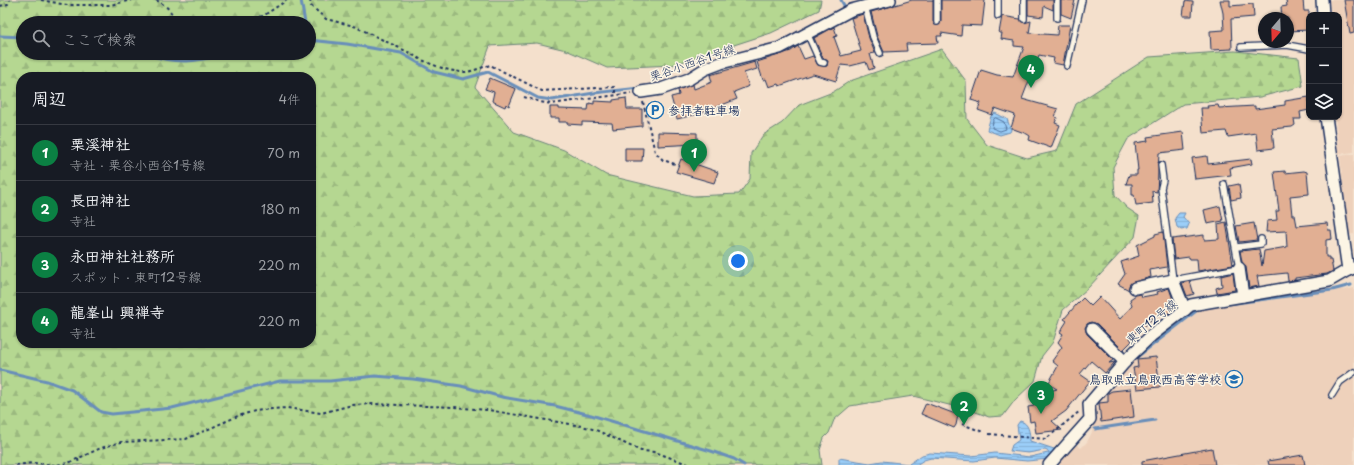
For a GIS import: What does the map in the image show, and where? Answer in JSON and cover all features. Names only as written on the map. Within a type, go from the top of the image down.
[{"type":"street","name":"栗谷小西谷1号線","points":[[641,92],[661,89],[689,80],[705,70],[722,63],[780,48],[851,10],[890,0]]},
{"type":"street","points":[[1322,0],[1323,12]]},
{"type":"street","points":[[1326,120],[1351,269]]},
{"type":"street","points":[[1239,268],[1243,296]]},
{"type":"street","name":"東町12号線","points":[[1089,404],[1125,362],[1151,336],[1191,305],[1329,281],[1351,269]]},
{"type":"street","points":[[1135,288],[1173,280],[1185,310]]},
{"type":"street","points":[[1092,328],[1125,362]]},
{"type":"street","points":[[1049,465],[1090,419],[1089,404]]},
{"type":"lane","points":[[937,0],[937,22]]},
{"type":"lane","points":[[998,0],[998,16]]},
{"type":"lane","points":[[1024,0],[1024,19]]},
{"type":"lane","points":[[1057,0],[1057,18]]},
{"type":"lane","points":[[1068,66],[1082,0]]},
{"type":"lane","points":[[865,6],[871,32],[880,53]]},
{"type":"lane","points":[[806,33],[820,62],[824,63]]},
{"type":"lane","points":[[1241,47],[1288,45],[1306,48]]},
{"type":"lane","points":[[1162,165],[1163,180],[1161,188],[1173,280],[1239,268],[1237,247],[1224,184]]},
{"type":"lane","points":[[1237,247],[1261,244],[1261,239]]},
{"type":"lane","points":[[1332,395],[1340,382],[1354,372]]},
{"type":"path","points":[[0,6],[8,4],[10,0]]},
{"type":"path","points":[[41,0],[67,5],[110,5],[132,0]]},
{"type":"path","points":[[156,0],[165,5],[173,12],[175,16]]},
{"type":"path","points":[[262,16],[287,0]]},
{"type":"path","points":[[310,0],[311,6],[326,19],[354,26],[410,52],[417,58],[442,68],[466,72],[490,65],[542,91],[615,86],[615,94]]},
{"type":"path","points":[[641,92],[650,137],[655,152],[663,160],[678,165]]},
{"type":"path","name":"栗谷小西谷1号線","points":[[524,97],[551,104],[615,94],[641,92]]},
{"type":"path","points":[[16,465],[32,463],[56,465],[78,459],[101,448],[121,442],[186,438],[224,421],[255,411],[287,408],[321,413],[352,406],[391,404],[488,410],[576,425],[596,430],[642,451],[655,452],[690,465]]},
{"type":"path","points":[[989,434],[1042,439],[1050,437],[1089,404]]},
{"type":"path","points":[[962,424],[983,432]]},
{"type":"path","points":[[78,459],[79,465]]},
{"type":"shaded area","points":[[1329,0],[1354,0],[1354,152],[1339,154],[1335,120],[1342,120],[1342,12],[1331,12]]},
{"type":"shaded area","points":[[1354,154],[1354,234],[1348,235],[1340,156]]},
{"type":"shaded area","name":"鳥取県立鳥取西高等学校","points":[[1341,287],[1343,290],[1354,288],[1354,465],[1057,465],[1055,463],[1073,442],[1081,448],[1087,442],[1092,432],[1097,405],[1095,402],[1135,357],[1199,307]]},
{"type":"green space","points":[[0,0],[821,0],[819,10],[771,33],[672,65],[607,68],[566,50],[537,43],[490,46],[475,87],[514,132],[564,150],[606,175],[693,196],[739,194],[750,179],[751,153],[763,135],[782,123],[799,105],[833,92],[850,81],[942,49],[966,81],[967,119],[987,145],[1027,158],[1057,151],[1076,104],[1149,57],[1235,51],[1299,58],[1303,86],[1260,97],[1183,104],[1128,139],[1113,167],[1115,195],[1127,208],[1139,216],[1135,237],[1088,288],[1063,310],[1053,342],[1042,356],[1035,381],[1015,400],[1003,416],[989,417],[973,411],[913,396],[850,406],[834,420],[829,433],[824,438],[820,450],[822,465],[0,465]]},
{"type":"water","points":[[995,113],[1007,119],[1011,130],[1010,132],[1000,135],[987,130],[991,116]]},
{"type":"water","points":[[1179,213],[1185,213],[1183,217],[1189,224],[1187,229],[1181,230],[1177,227],[1175,218]]},
{"type":"water","points":[[1105,391],[1107,392],[1085,420],[1049,459],[1027,461],[995,458],[974,461],[931,458],[916,465],[839,465],[839,458],[870,463],[882,461],[909,464],[922,455],[930,453],[971,456],[995,453],[1030,457],[1048,453],[1049,452],[1045,450],[1028,453],[1010,451],[1012,445],[1019,440],[1017,425],[1020,421],[1027,426],[1030,441],[1054,449],[1064,440]]},
{"type":"building","points":[[912,0],[933,0],[933,22],[937,26],[941,22],[941,0],[985,0],[982,26],[962,25],[961,36],[941,33],[942,36],[937,36],[938,43],[906,44],[907,51],[884,52],[877,36],[871,12]]},
{"type":"building","points":[[1028,0],[1053,0],[1053,10],[1044,6],[1043,17],[1028,15]]},
{"type":"building","points":[[1061,0],[1075,0],[1071,18],[1061,14]]},
{"type":"building","points":[[1220,0],[1230,0],[1230,6],[1253,4],[1254,17],[1231,19],[1232,49],[1211,50],[1210,31],[1224,30],[1223,13]]},
{"type":"building","points":[[1286,0],[1303,0],[1304,11],[1309,11],[1306,12],[1306,30],[1294,31],[1294,12],[1281,12],[1281,7],[1287,6]]},
{"type":"building","points":[[1344,0],[1354,0],[1354,33],[1350,34]]},
{"type":"building","points":[[1185,1],[1193,2],[1192,16],[1183,16]]},
{"type":"building","points":[[863,14],[869,38],[875,53],[870,54],[874,68],[869,70],[866,62],[850,66],[841,65],[836,81],[813,74],[779,86],[778,84],[769,87],[766,79],[763,80],[757,62],[791,51],[798,46],[804,59],[813,56],[818,65],[827,66],[828,61],[823,58],[814,38],[834,27],[837,36],[834,37],[841,56],[861,51],[851,18]]},
{"type":"building","points":[[1002,16],[1020,19],[1024,23],[1031,21],[1029,33],[1057,35],[1058,25],[1070,25],[1063,65],[1053,63],[1054,58],[1039,55],[1022,99],[1058,109],[1055,117],[1057,118],[1055,123],[1060,125],[1051,148],[1029,140],[1030,136],[1027,134],[1011,128],[1015,115],[995,108],[992,115],[978,110],[981,103],[971,100],[981,70],[997,75],[1013,77],[1024,47],[1014,46],[1014,41],[1001,39],[1002,33],[999,33]]},
{"type":"building","points":[[755,62],[757,69],[744,73],[749,86],[734,92],[737,99],[702,113],[677,119],[671,97],[679,95],[678,90],[693,84],[694,89],[712,82],[710,75]]},
{"type":"building","points":[[490,78],[516,89],[509,106],[506,104],[505,107],[492,101],[494,92],[485,89]]},
{"type":"building","points":[[626,98],[627,109],[642,109],[642,126],[613,129],[612,123],[582,122],[582,125],[567,124],[567,122],[559,122],[559,118],[550,118],[550,107],[559,107],[559,109],[588,110],[589,103],[594,104],[594,101],[613,102],[613,100]]},
{"type":"building","points":[[1306,98],[1306,111],[1300,112],[1301,119],[1294,119],[1295,125],[1292,127],[1272,129],[1274,148],[1258,150],[1256,133],[1228,137],[1226,131],[1203,133],[1201,108],[1208,108],[1207,106],[1218,105],[1219,108],[1255,106],[1255,109],[1285,105],[1285,101]]},
{"type":"building","points":[[658,132],[697,133],[697,144],[658,146]]},
{"type":"building","points":[[1183,132],[1185,150],[1159,153],[1157,192],[1152,191],[1153,203],[1136,205],[1134,195],[1132,195],[1132,184],[1126,184],[1129,175],[1137,175],[1138,170],[1135,143],[1148,141],[1147,137]]},
{"type":"building","points":[[625,148],[643,148],[642,161],[625,161]]},
{"type":"building","points":[[1207,156],[1208,164],[1251,159],[1252,164],[1230,168],[1231,175],[1195,179],[1192,158]]},
{"type":"building","points":[[681,159],[718,172],[714,183],[676,172]]},
{"type":"building","points":[[1285,171],[1285,173],[1307,172],[1309,194],[1290,196],[1292,215],[1295,215],[1297,226],[1327,223],[1328,230],[1331,230],[1332,239],[1326,240],[1326,257],[1329,257],[1329,260],[1331,260],[1333,271],[1327,274],[1295,278],[1295,280],[1288,281],[1287,273],[1257,276],[1259,286],[1249,288],[1246,267],[1242,262],[1240,251],[1259,249],[1262,266],[1264,251],[1287,247],[1286,231],[1266,232],[1267,221],[1277,220],[1276,211],[1279,211],[1274,172]]},
{"type":"building","points":[[1239,184],[1241,198],[1231,200],[1229,186]]},
{"type":"building","points":[[1220,206],[1223,221],[1207,224],[1204,210]]},
{"type":"building","points":[[1226,222],[1233,265],[1198,271],[1197,259],[1190,259],[1189,257],[1174,259],[1172,239],[1204,235],[1204,240],[1219,239],[1218,224]]},
{"type":"building","points":[[1254,223],[1257,240],[1239,242],[1236,226]]},
{"type":"building","points":[[1163,232],[1167,267],[1150,270],[1151,277],[1131,283],[1129,290],[1118,284],[1125,274],[1121,262],[1139,256],[1137,245],[1155,236],[1155,234]]},
{"type":"building","points":[[1233,273],[1235,290],[1217,293],[1216,288],[1222,286],[1221,276]]},
{"type":"building","points":[[1190,281],[1194,294],[1187,296],[1182,283]]},
{"type":"building","points":[[1169,288],[1176,308],[1169,313],[1149,319],[1151,320],[1143,328],[1142,326],[1130,338],[1132,341],[1123,350],[1097,324],[1091,322],[1087,324],[1085,328],[1087,334],[1113,360],[1109,363],[1115,362],[1105,373],[1091,361],[1080,374],[1090,381],[1066,411],[1052,421],[1062,430],[1036,433],[1034,421],[1030,422],[1028,407],[1034,406],[1032,399],[1043,395],[1042,393],[1057,389],[1048,384],[1058,366],[1052,361],[1062,347],[1058,342],[1063,334],[1060,332],[1067,321],[1064,319],[1076,305],[1083,298],[1091,306],[1100,297],[1120,319],[1132,306],[1130,299],[1136,295],[1141,294],[1142,297],[1158,294],[1157,292]]},
{"type":"building","points":[[1156,357],[1160,387],[1137,389],[1133,368],[1138,367],[1137,359]]},
{"type":"building","points":[[1131,389],[1134,417],[1101,422],[1099,403],[1108,402],[1108,393],[1112,391]]},
{"type":"building","points":[[926,403],[958,415],[954,428],[921,414]]},
{"type":"building","points":[[1212,448],[1215,465],[1142,465],[1142,461]]},
{"type":"building","points":[[1303,455],[1305,465],[1269,465],[1268,461]]},
{"type":"waterway","points":[[301,0],[304,16]]},
{"type":"waterway","points":[[841,0],[845,7]]},
{"type":"waterway","points":[[836,12],[847,6]]},
{"type":"waterway","points":[[0,36],[16,37]]},
{"type":"waterway","points":[[316,41],[401,53],[434,72],[463,79],[488,72],[538,98],[552,100],[594,93],[640,88]]},
{"type":"waterway","points":[[168,60],[198,60]]},
{"type":"waterway","points":[[1229,304],[1332,290],[1351,285]]},
{"type":"waterway","points":[[1137,357],[1200,308]]},
{"type":"waterway","points":[[0,370],[47,381],[72,390],[101,412],[112,414],[172,408],[280,381],[330,381],[375,376],[413,379],[461,386],[502,397],[555,406],[591,415],[711,451],[734,459],[744,465]]},
{"type":"waterway","points":[[1095,429],[1155,420]]},
{"type":"place","name":"龍峯山 興禅寺","points":[[1031,88]]},
{"type":"place","name":"参拝者駐車場","points":[[655,110]]},
{"type":"place","name":"栗溪神社","points":[[694,172]]},
{"type":"place","name":"鳥取県立鳥取西高等学校","points":[[1234,379]]},
{"type":"place","name":"永田神社社務所","points":[[1041,414]]},
{"type":"place","name":"長田神社","points":[[964,425]]}]
